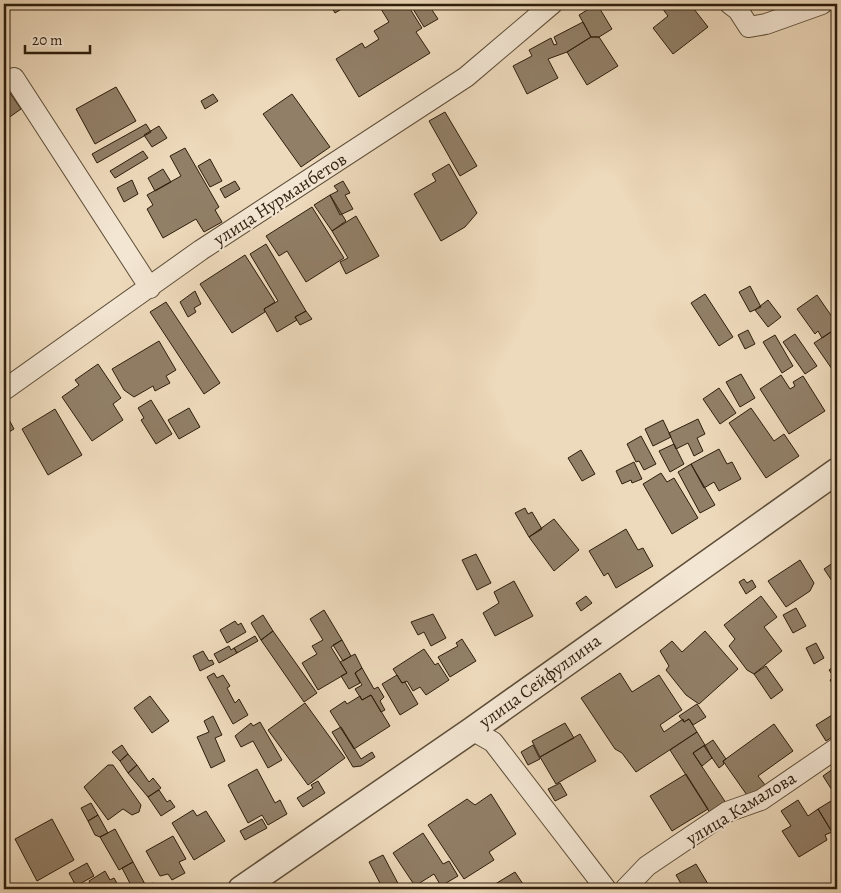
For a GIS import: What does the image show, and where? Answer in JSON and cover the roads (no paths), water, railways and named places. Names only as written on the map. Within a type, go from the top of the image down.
[{"type":"street","name":"улица Нурманбетов","points":[[4,390],[201,250],[466,77],[552,4]]},
{"type":"street","points":[[734,7],[749,27],[766,24],[822,4]]},
{"type":"street","points":[[14,78],[150,288]]},
{"type":"street","name":"улица Сейфуллина","points":[[241,889],[472,730],[837,471]]},
{"type":"street","points":[[472,730],[493,742],[606,889]]},
{"type":"street","name":"улица Камалова","points":[[625,889],[647,866],[727,812],[761,800],[837,748]]}]
